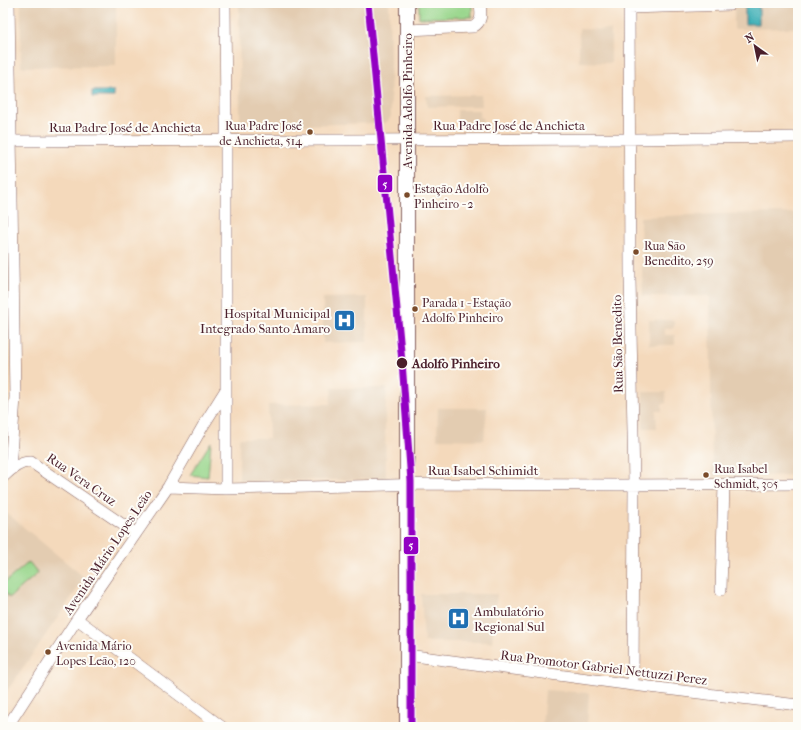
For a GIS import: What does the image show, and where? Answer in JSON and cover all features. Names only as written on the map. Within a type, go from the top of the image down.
[{"type":"main road","name":"Avenida Adolfo Pinheiro","points":[[407,727],[408,3]]},
{"type":"street","points":[[7,474],[15,397],[7,141],[9,3]]},
{"type":"street","points":[[225,3],[226,489]]},
{"type":"street","points":[[407,30],[473,27],[481,18],[480,3]]},
{"type":"street","points":[[629,5],[730,5]]},
{"type":"street","name":"Rua São Benedito","points":[[629,5],[629,271],[634,484],[633,685]]},
{"type":"street","name":"Rua Padre José de Anchieta","points":[[7,141],[798,137]]},
{"type":"street","name":"Avenida Mário Lopes Leão","points":[[7,727],[77,619],[168,487],[202,426],[226,390]]},
{"type":"street","name":"Rua Vera Cruz","points":[[7,474],[24,462],[31,462],[135,533]]},
{"type":"street","name":"Rua Isabel Schimidt","points":[[168,487],[226,489],[408,484],[798,484]]},
{"type":"street","points":[[721,590],[724,484]]},
{"type":"street","points":[[77,619],[222,727]]},
{"type":"street","name":"Rua Promotor Gabriel Nettuzzi Perez","points":[[407,654],[633,685],[798,705]]},
{"type":"shaded area","points":[[21,3],[116,3],[116,66],[21,67]]},
{"type":"shaded area","points":[[239,3],[389,3],[391,116],[389,120],[385,123],[242,125],[240,121]]},
{"type":"shaded area","points":[[734,3],[798,3],[798,28],[734,29]]},
{"type":"shaded area","points":[[579,29],[611,30],[611,63],[579,62]]},
{"type":"shaded area","points":[[481,95],[482,106],[427,107],[426,96]]},
{"type":"shaded area","points":[[457,110],[480,110],[480,117],[483,118],[483,127],[457,127]]},
{"type":"shaded area","points":[[798,213],[798,475],[712,477],[710,296],[643,296],[640,217]]},
{"type":"shaded area","name":"Hospital Municipal Integrado Santo Amaro","points":[[367,297],[367,342],[323,343],[323,298]]},
{"type":"shaded area","points":[[649,320],[674,320],[674,328],[665,328],[665,335],[675,335],[675,345],[649,345]]},
{"type":"shaded area","points":[[332,388],[387,388],[385,416],[386,479],[239,481],[239,438],[269,438],[268,405],[330,404]]},
{"type":"shaded area","points":[[643,392],[666,392],[666,403],[662,404],[662,411],[656,411],[657,428],[643,428]]},
{"type":"shaded area","points":[[438,408],[487,408],[484,440],[437,439]]},
{"type":"shaded area","points":[[3,510],[85,578],[7,691],[3,688]]},
{"type":"shaded area","name":"Ambulatório Regional Sul","points":[[421,594],[497,594],[492,642],[424,642]]},
{"type":"shaded area","points":[[545,690],[589,693],[587,727],[542,727]]},
{"type":"green space","points":[[419,3],[472,3],[472,17],[419,18]]},
{"type":"green space","points":[[211,442],[208,477],[190,475]]},
{"type":"green space","points":[[29,562],[38,573],[9,598],[3,589],[3,584]]},
{"type":"water","points":[[745,3],[759,3],[759,24],[745,24]]},
{"type":"water","points":[[92,91],[114,91],[114,97],[92,97]]},
{"type":"transit line","name":"5","points":[[368,3],[402,362],[411,481],[411,727]]},
{"type":"place","name":"Rua Padre José de Anchieta, 514","points":[[310,132]]},
{"type":"place","name":"Estação Adolfo Pinheiro - 2","points":[[407,195]]},
{"type":"place","name":"Rua São Benedito, 259","points":[[636,252]]},
{"type":"place","name":"Parada 1 - Estação Adolfo Pinheiro","points":[[415,309]]},
{"type":"place","name":"Hospital Municipal Integrado Santo Amaro","points":[[345,320]]},
{"type":"place","name":"Adolfo Pinheiro","points":[[402,363]]},
{"type":"place","name":"Rua Isabel Schmidt, 305","points":[[706,475]]},
{"type":"place","name":"Ambulatório Regional Sul","points":[[458,618]]},
{"type":"place","name":"Avenida Mário Lopes Leão, 120","points":[[48,652]]}]
